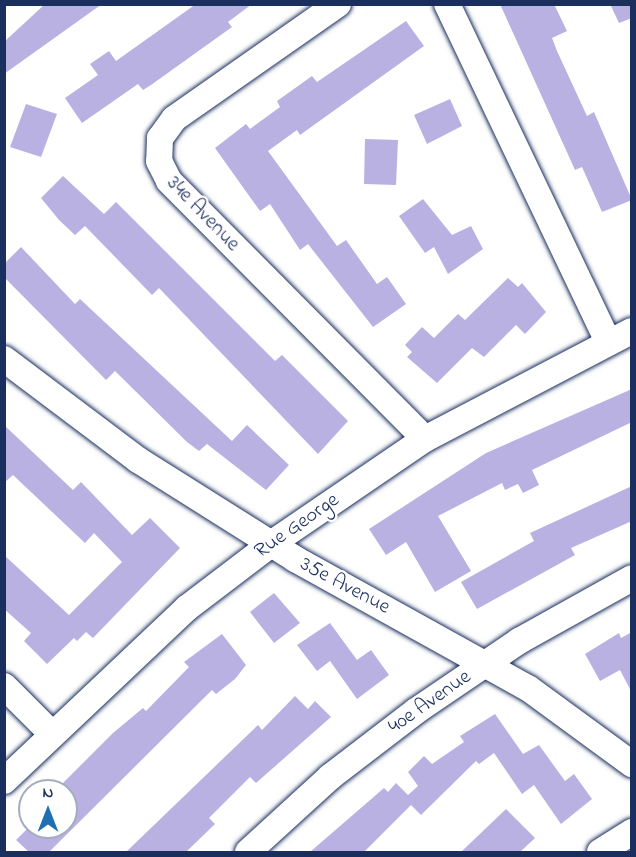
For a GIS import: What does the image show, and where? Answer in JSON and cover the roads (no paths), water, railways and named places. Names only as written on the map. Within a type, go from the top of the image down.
[{"type":"street","name":"34e Avenue","points":[[338,4],[174,119],[160,138],[159,161],[169,181],[425,439]]},
{"type":"street","points":[[447,4],[608,342]]},
{"type":"street","name":"Rue George","points":[[4,781],[51,733],[187,608],[271,544],[425,439],[632,331]]},
{"type":"street","name":"35e Avenue","points":[[4,358],[138,460],[271,544],[486,662],[632,764]]},
{"type":"street","name":"40e Avenue","points":[[248,852],[330,777],[486,662],[632,578]]},
{"type":"street","points":[[4,686],[51,733]]},
{"type":"street","points":[[600,852],[632,832]]}]
